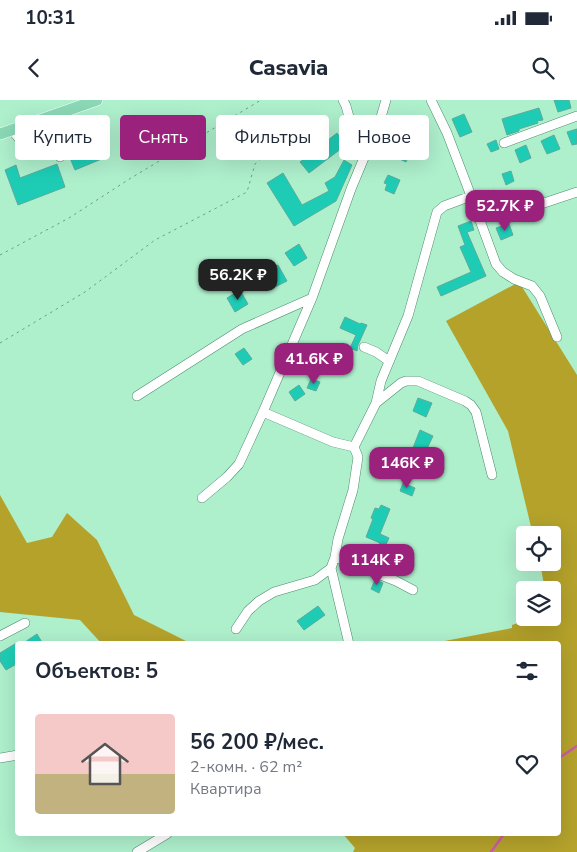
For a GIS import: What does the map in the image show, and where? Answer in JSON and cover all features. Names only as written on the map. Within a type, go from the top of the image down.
[{"type":"main road","points":[[0,134],[96,100]]},
{"type":"street","points":[[343,100],[349,115]]},
{"type":"street","points":[[202,498],[239,464],[312,298],[351,189],[381,117],[386,100]]},
{"type":"street","points":[[431,100],[447,133],[496,264],[503,272],[532,286],[540,296],[557,337]]},
{"type":"street","points":[[504,143],[577,116]]},
{"type":"street","points":[[12,130],[15,134]]},
{"type":"street","points":[[523,210],[577,192]]},
{"type":"street","points":[[348,641],[331,568],[356,473],[358,457],[354,447],[376,403],[381,381],[408,316],[437,212],[444,206],[471,196]]},
{"type":"street","points":[[137,396],[242,329],[312,298]]},
{"type":"street","points":[[364,347],[376,352],[389,361]]},
{"type":"street","points":[[376,403],[401,383],[412,380],[465,400],[476,412],[492,475]]},
{"type":"street","points":[[263,412],[333,442],[354,447]]},
{"type":"street","points":[[335,557],[396,581],[413,590]]},
{"type":"street","points":[[236,628],[248,611],[259,601],[274,592],[314,580],[331,568]]},
{"type":"street","points":[[0,636],[26,623]]},
{"type":"street","points":[[0,758],[15,756]]},
{"type":"street","points":[[137,852],[164,836]]},
{"type":"path","points":[[0,255],[69,218],[131,178],[261,100]]},
{"type":"path","points":[[0,343],[85,292],[155,240],[247,192],[255,164],[259,160]]},
{"type":"shaded area","points":[[519,282],[577,375],[577,852],[353,852],[355,848],[345,836],[561,836],[561,641],[445,641],[512,628],[512,625],[516,624],[516,626],[561,626],[561,581],[543,581],[541,571],[561,571],[561,526],[531,526],[508,431],[446,321]]},
{"type":"shaded area","points":[[0,495],[27,543],[52,537],[67,513],[97,540],[134,615],[186,641],[99,641],[80,620],[0,612]]},
{"type":"building","points":[[554,100],[569,100],[571,108],[558,112]]},
{"type":"building","points":[[539,108],[543,120],[507,135],[502,119]]},
{"type":"building","points":[[464,114],[472,132],[460,137],[452,119]]},
{"type":"building","points":[[577,129],[577,144],[572,145],[567,132]]},
{"type":"building","points":[[337,133],[339,136],[339,150],[329,158],[329,139]]},
{"type":"building","points":[[554,135],[560,149],[547,154],[541,141]]},
{"type":"building","points":[[496,140],[499,149],[491,152],[487,144]]},
{"type":"building","points":[[526,145],[531,158],[520,163],[515,150]]},
{"type":"building","points":[[71,160],[99,160],[75,170]]},
{"type":"building","points":[[303,160],[326,160],[309,173],[300,162]]},
{"type":"building","points":[[344,160],[352,165],[336,201],[294,226],[267,183],[283,173],[302,205],[329,191],[325,183],[335,177]]},
{"type":"building","points":[[57,164],[65,187],[18,205],[5,170],[16,165],[20,178]]},
{"type":"building","points":[[511,171],[514,181],[506,185],[502,174]]},
{"type":"building","points":[[388,175],[400,180],[394,194],[385,190],[387,184],[384,183]]},
{"type":"building","points":[[494,190],[499,201],[489,206],[484,195]]},
{"type":"building","points":[[471,221],[474,230],[467,232],[486,276],[441,296],[437,287],[471,272],[460,247],[465,245],[458,226]]},
{"type":"building","points":[[509,224],[513,235],[501,240],[496,228]]},
{"type":"building","points":[[299,244],[307,258],[294,266],[285,253]]},
{"type":"building","points":[[278,265],[287,281],[275,287],[266,271]]},
{"type":"building","points":[[240,290],[248,304],[235,312],[227,298]]},
{"type":"building","points":[[345,317],[367,325],[357,351],[350,348],[356,335],[340,328]]},
{"type":"building","points":[[244,348],[252,359],[243,365],[235,354]]},
{"type":"building","points":[[311,379],[320,382],[316,391],[307,388]]},
{"type":"building","points":[[299,385],[305,394],[295,401],[289,392]]},
{"type":"building","points":[[418,398],[432,403],[426,417],[413,411]]},
{"type":"building","points":[[420,430],[433,436],[425,453],[413,448]]},
{"type":"building","points":[[403,483],[415,488],[412,496],[400,491]]},
{"type":"building","points":[[381,505],[390,509],[380,534],[389,538],[383,551],[377,548],[380,543],[366,537],[375,508],[379,509]]},
{"type":"building","points":[[402,553],[411,556],[403,568],[397,565]]},
{"type":"building","points":[[375,580],[383,583],[379,593],[371,589]]},
{"type":"building","points":[[318,606],[325,615],[304,630],[297,621]]},
{"type":"building","points":[[37,634],[41,641],[26,641]]},
{"type":"building","points":[[15,644],[15,665],[6,670],[0,661],[0,653]]},
{"type":"waterway","points":[[561,757],[577,746]]},
{"type":"waterway","points":[[491,852],[503,836]]}]
